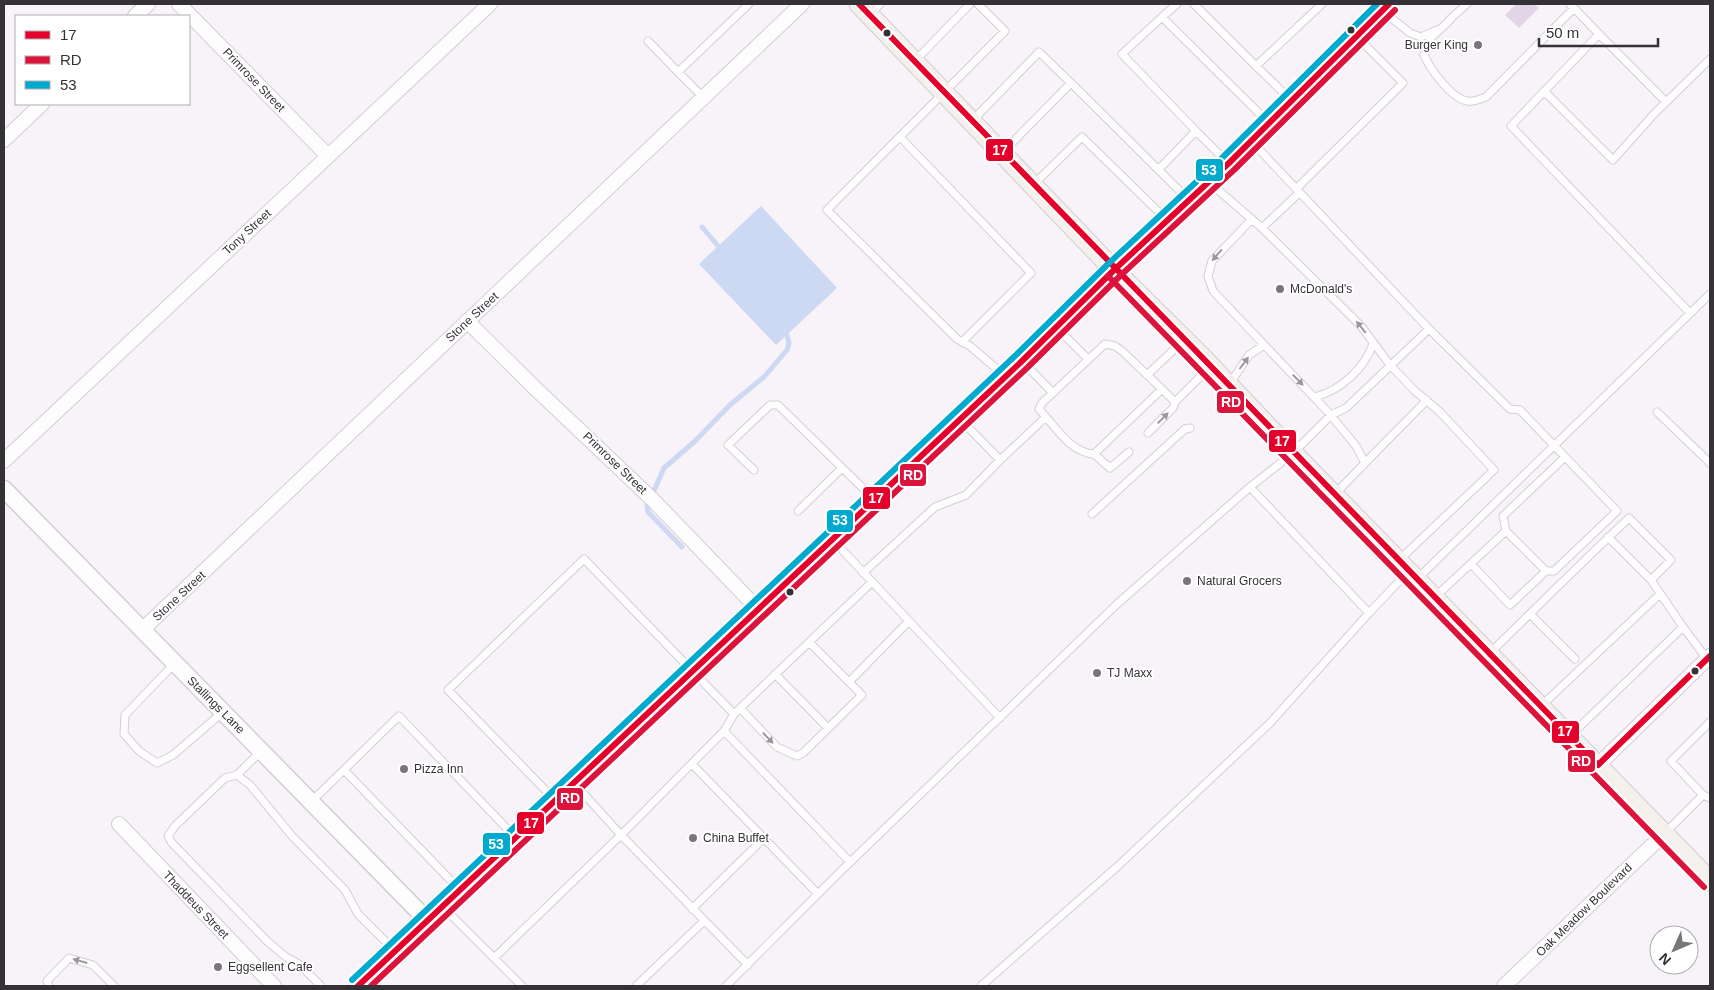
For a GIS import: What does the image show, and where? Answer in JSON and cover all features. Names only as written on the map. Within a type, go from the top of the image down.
[{"type":"main road","points":[[1114,270],[1229,163],[1357,37],[1381,6]]},
{"type":"main road","points":[[870,8],[914,61],[1032,185],[1710,880]]},
{"type":"street","points":[[136,15],[148,4]]},
{"type":"street","name":"Primrose Street","points":[[179,4],[190,15]]},
{"type":"street","name":"Tony Street","points":[[4,461],[490,4]]},
{"type":"street","name":"Stone Street","points":[[142,630],[802,4]]},
{"type":"street","name":"Primrose Street","points":[[190,15],[328,156]]},
{"type":"street","points":[[4,140],[41,105]]},
{"type":"street","points":[[358,986],[874,498],[1022,361],[1114,270]]},
{"type":"street","name":"Primrose Street","points":[[467,321],[653,500],[758,609]]},
{"type":"street","name":"Stallings Lane","points":[[4,489],[428,921]]},
{"type":"street","points":[[1598,765],[1709,658]]},
{"type":"street","name":"Thaddeus Street","points":[[119,824],[274,986]]},
{"type":"street","name":"Oak Meadow Boulevard","points":[[1504,986],[1664,834]]},
{"type":"lane","points":[[678,72],[748,4]]},
{"type":"lane","points":[[914,61],[970,4]]},
{"type":"lane","points":[[978,4],[1005,31],[827,210],[962,342],[1005,376]]},
{"type":"lane","points":[[1177,4],[1122,54],[1229,163]]},
{"type":"lane","points":[[1194,4],[1291,101]]},
{"type":"lane","points":[[1256,66],[1322,4]]},
{"type":"lane","points":[[1381,6],[1410,33],[1421,37],[1436,30],[1468,4]]},
{"type":"lane","points":[[1451,18],[1430,39],[1424,55],[1430,68],[1451,91],[1466,101],[1479,100],[1486,97],[1572,6],[1666,102]]},
{"type":"lane","points":[[1162,17],[1269,123]]},
{"type":"lane","points":[[1599,34],[1511,126],[1690,313]]},
{"type":"lane","points":[[1262,228],[1403,84],[1357,37]]},
{"type":"lane","points":[[648,41],[703,97]]},
{"type":"lane","points":[[972,121],[1039,52],[1189,199]]},
{"type":"lane","points":[[1544,92],[1613,160],[1666,102],[1710,59]]},
{"type":"lane","points":[[1002,153],[1071,83]]},
{"type":"lane","points":[[1158,169],[1196,131]]},
{"type":"lane","points":[[900,137],[1031,273],[962,342]]},
{"type":"lane","points":[[1032,185],[1082,137],[1166,220]]},
{"type":"lane","points":[[1251,141],[1429,329],[1510,409],[1520,410],[1616,511],[1554,571],[1546,571],[1510,605],[1471,564]]},
{"type":"lane","points":[[981,986],[1118,866],[1270,723],[1408,571],[1494,470],[1427,400],[1415,391],[1390,365],[1361,326],[1262,228],[1209,182]]},
{"type":"lane","points":[[1251,220],[1212,261],[1208,276],[1213,291],[1331,415],[1356,446],[1364,463]]},
{"type":"lane","points":[[1408,571],[1554,447],[1710,294]]},
{"type":"lane","points":[[1056,326],[1087,358]]},
{"type":"lane","points":[[726,986],[850,862],[1116,605],[1250,487],[1293,454],[1331,415],[1346,408],[1429,329]]},
{"type":"lane","points":[[1147,374],[1184,339]]},
{"type":"lane","points":[[1129,452],[1110,468],[1094,454],[1086,454],[1067,441],[1046,417],[1040,406],[1087,358],[1105,344],[1116,346],[1174,402]]},
{"type":"lane","points":[[1315,398],[1329,393],[1345,383],[1366,359],[1373,344]]},
{"type":"lane","points":[[1229,386],[1249,355],[1264,345]]},
{"type":"lane","points":[[1022,361],[1053,392]]},
{"type":"lane","points":[[1148,433],[1173,408],[1174,402],[1211,367]]},
{"type":"lane","points":[[1094,454],[1162,389]]},
{"type":"lane","points":[[1334,495],[1427,400]]},
{"type":"lane","points":[[754,470],[728,445],[770,405],[778,405],[874,498]]},
{"type":"lane","points":[[1658,412],[1710,463]]},
{"type":"lane","points":[[863,572],[941,503],[966,495],[1046,417]]},
{"type":"lane","points":[[959,418],[1000,460]]},
{"type":"lane","points":[[1092,514],[1185,429],[1190,428]]},
{"type":"lane","points":[[1546,571],[1506,530],[1503,516],[1564,458]]},
{"type":"lane","points":[[798,511],[842,468]]},
{"type":"lane","points":[[1250,487],[1369,612]]},
{"type":"lane","points":[[1489,654],[1629,518],[1671,560],[1651,580]]},
{"type":"lane","points":[[1434,598],[1506,530]]},
{"type":"lane","points":[[1608,538],[1651,580],[1683,627],[1709,658]]},
{"type":"lane","points":[[832,539],[1000,718]]},
{"type":"lane","points":[[556,800],[448,690],[584,560],[734,714]]},
{"type":"lane","points":[[494,958],[724,732],[734,714],[740,708],[872,582]]},
{"type":"lane","points":[[1541,707],[1660,594]]},
{"type":"lane","points":[[1530,614],[1575,659]]},
{"type":"lane","points":[[849,682],[909,622]]},
{"type":"lane","points":[[1570,736],[1683,627]]},
{"type":"lane","points":[[740,708],[777,748],[796,756],[803,753],[862,695],[809,642]]},
{"type":"lane","points":[[175,663],[125,715],[124,734],[139,751],[157,763],[173,755],[223,712]]},
{"type":"lane","points":[[775,674],[828,728]]},
{"type":"lane","points":[[311,802],[399,716],[516,838]]},
{"type":"lane","points":[[1664,834],[1707,796],[1671,761],[1710,722]]},
{"type":"lane","points":[[724,732],[850,862]]},
{"type":"lane","points":[[261,751],[237,775],[225,778],[175,826],[168,836],[172,843],[268,942],[286,957],[299,964],[321,986]]},
{"type":"lane","points":[[692,764],[818,894]]},
{"type":"lane","points":[[344,770],[460,890]]},
{"type":"lane","points":[[237,775],[250,785],[292,836],[345,890],[358,914],[395,952]]},
{"type":"lane","points":[[574,783],[621,835],[748,965]]},
{"type":"lane","points":[[692,909],[764,838]]},
{"type":"lane","points":[[443,906],[522,986]]},
{"type":"lane","points":[[636,986],[704,921]]},
{"type":"lane","points":[[48,984],[69,958],[93,965],[114,986]]},
{"type":"shaded area","points":[[1516,4],[1534,4],[1539,8],[1519,28],[1505,15]]},
{"type":"water","points":[[761,206],[837,288],[776,345],[699,264]]},
{"type":"waterway","points":[[702,227],[718,246]]},
{"type":"waterway","points":[[653,493],[664,468],[694,442],[731,404],[764,377],[787,350],[789,343],[787,335]]},
{"type":"waterway","points":[[647,506],[648,512],[682,547]]},
{"type":"transit line","name":"17","points":[[859,4],[1598,765],[1710,656]]},
{"type":"transit line","name":"53","points":[[352,980],[1016,355],[1108,264],[1223,157],[1377,4]]},
{"type":"transit line","name":"17","points":[[358,986],[1022,361],[1114,270],[1229,163],[1389,4]]},
{"type":"transit line","name":"RD","points":[[371,986],[1028,367],[1120,276],[1235,169],[1395,10]]},
{"type":"transit line","name":"RD","points":[[1108,276],[1704,887]]},
{"type":"place","name":"Burger King","points":[[1478,45]]},
{"type":"place","name":"McDonald's","points":[[1280,289]]},
{"type":"place","name":"Natural Grocers","points":[[1187,581]]},
{"type":"place","name":"TJ Maxx","points":[[1097,673]]},
{"type":"place","name":"Pizza Inn","points":[[404,769]]},
{"type":"place","name":"China Buffet","points":[[693,838]]},
{"type":"place","name":"Eggsellent Cafe","points":[[218,967]]}]
